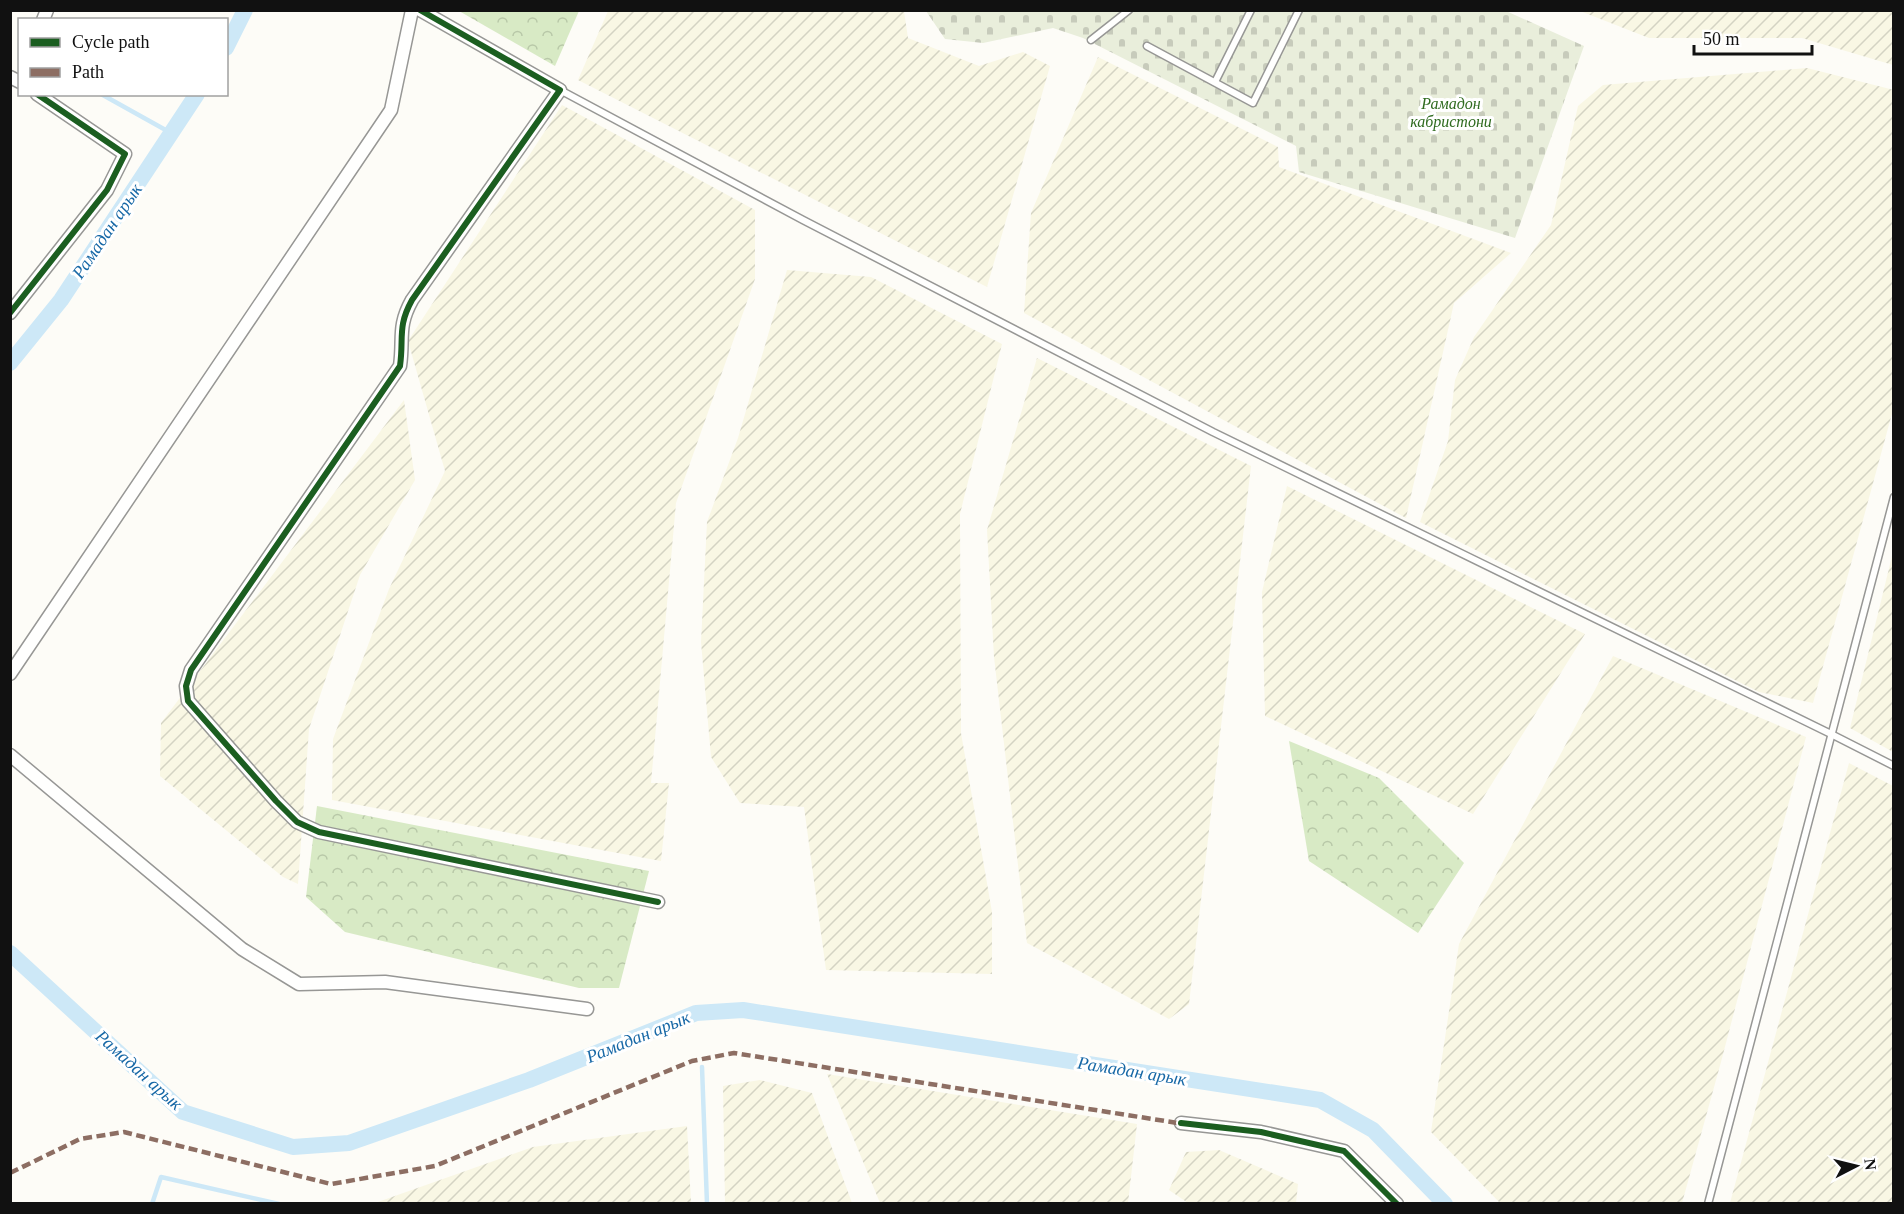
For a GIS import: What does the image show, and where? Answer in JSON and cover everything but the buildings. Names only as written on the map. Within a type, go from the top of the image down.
[{"type":"street","points":[[10,674],[391,110],[412,10]]},
{"type":"street","points":[[420,10],[560,90],[412,300],[404,315],[400,334],[402,353],[400,366],[191,670],[186,686],[188,701],[276,801],[297,822],[319,832],[658,902]]},
{"type":"street","points":[[12,309],[107,190],[125,154],[40,96]]},
{"type":"street","points":[[10,755],[242,949],[299,984],[385,982],[587,1009]]},
{"type":"street","points":[[1181,1123],[1261,1132],[1344,1151],[1397,1203]]},
{"type":"lane","points":[[1091,40],[1130,10]]},
{"type":"lane","points":[[1215,82],[1251,10]]},
{"type":"lane","points":[[1147,46],[1253,103],[1299,10]]},
{"type":"lane","points":[[560,90],[803,220],[1213,432],[1893,766]]},
{"type":"lane","points":[[1708,1203],[1893,497]]},
{"type":"shaded area","points":[[608,11],[904,11],[908,38],[979,66],[1023,52],[1050,66],[987,287],[578,80]]},
{"type":"shaded area","points":[[1580,11],[1893,11],[1893,65],[1802,38],[1649,38]]},
{"type":"shaded area","points":[[1098,57],[1278,147],[1279,167],[1511,253],[1454,303],[1406,518],[1024,313],[1031,213]]},
{"type":"shaded area","points":[[1807,68],[1894,90],[1893,410],[1813,703],[1759,692],[1420,522],[1448,441],[1455,380],[1474,337],[1551,225],[1578,106],[1603,85]]},
{"type":"shaded area","points":[[562,105],[755,210],[755,279],[676,503],[651,783],[669,783],[661,861],[332,800],[333,739],[389,589],[445,471],[408,341]]},
{"type":"shaded area","points":[[787,270],[871,277],[1002,344],[960,514],[961,733],[992,912],[992,974],[826,970],[804,807],[740,803],[711,757],[701,642],[707,522],[738,438]]},
{"type":"shaded area","points":[[1037,358],[1251,466],[1189,1004],[1169,1019],[1027,943],[994,657],[987,530]]},
{"type":"shaded area","points":[[404,400],[415,480],[360,575],[309,729],[298,884],[283,877],[160,776],[161,723]]},
{"type":"shaded area","points":[[1287,486],[1585,634],[1473,814],[1265,716],[1262,592]]},
{"type":"shaded area","points":[[1893,552],[1893,752],[1850,728]]},
{"type":"shaded area","points":[[1613,656],[1806,737],[1682,1203],[1500,1203],[1431,1132],[1459,944]]},
{"type":"shaded area","points":[[1849,763],[1893,786],[1893,1203],[1730,1203]]},
{"type":"shaded area","points":[[827,1074],[1137,1124],[1128,1203],[880,1203]]},
{"type":"shaded area","points":[[760,1080],[812,1093],[852,1203],[725,1203],[723,1086]]},
{"type":"shaded area","points":[[687,1126],[691,1203],[375,1203],[533,1147]]},
{"type":"shaded area","points":[[1219,1150],[1298,1184],[1296,1203],[1188,1203],[1169,1190],[1186,1152]]},
{"type":"green space","points":[[459,11],[579,11],[555,66]]},
{"type":"green space","name":"Рамадон кабристони","points":[[926,11],[1506,11],[1584,46],[1515,238],[1299,172],[1296,146],[1083,38],[1053,28],[983,43],[945,39]]},
{"type":"green space","points":[[1289,741],[1379,778],[1464,863],[1418,933],[1309,861]]},
{"type":"green space","points":[[317,806],[649,871],[619,988],[579,988],[345,932],[306,897]]},
{"type":"waterway","name":"Рамадан арык","points":[[228,44],[245,10]]},
{"type":"waterway","points":[[105,96],[171,133]]},
{"type":"waterway","name":"Рамадан арык","points":[[10,363],[61,300],[196,96]]},
{"type":"waterway","name":"Рамадан арык","points":[[10,953],[183,1112],[293,1147],[349,1143],[529,1080],[696,1013],[743,1010],[1320,1100],[1373,1130],[1445,1204]]},
{"type":"waterway","points":[[702,1067],[707,1204]]},
{"type":"waterway","points":[[152,1204],[161,1177],[279,1204]]},
{"type":"marked path","points":[[10,1173],[80,1139],[124,1132],[331,1184],[435,1166],[692,1061],[734,1053],[1184,1124]]},
{"type":"cycle path","points":[[420,10],[560,90],[412,300],[404,318],[400,366],[191,670],[186,686],[188,701],[276,801],[297,822],[319,832],[658,902]]},
{"type":"cycle path","points":[[10,313],[107,190],[125,154],[40,96]]},
{"type":"cycle path","points":[[1181,1123],[1261,1132],[1344,1151],[1397,1204]]}]
